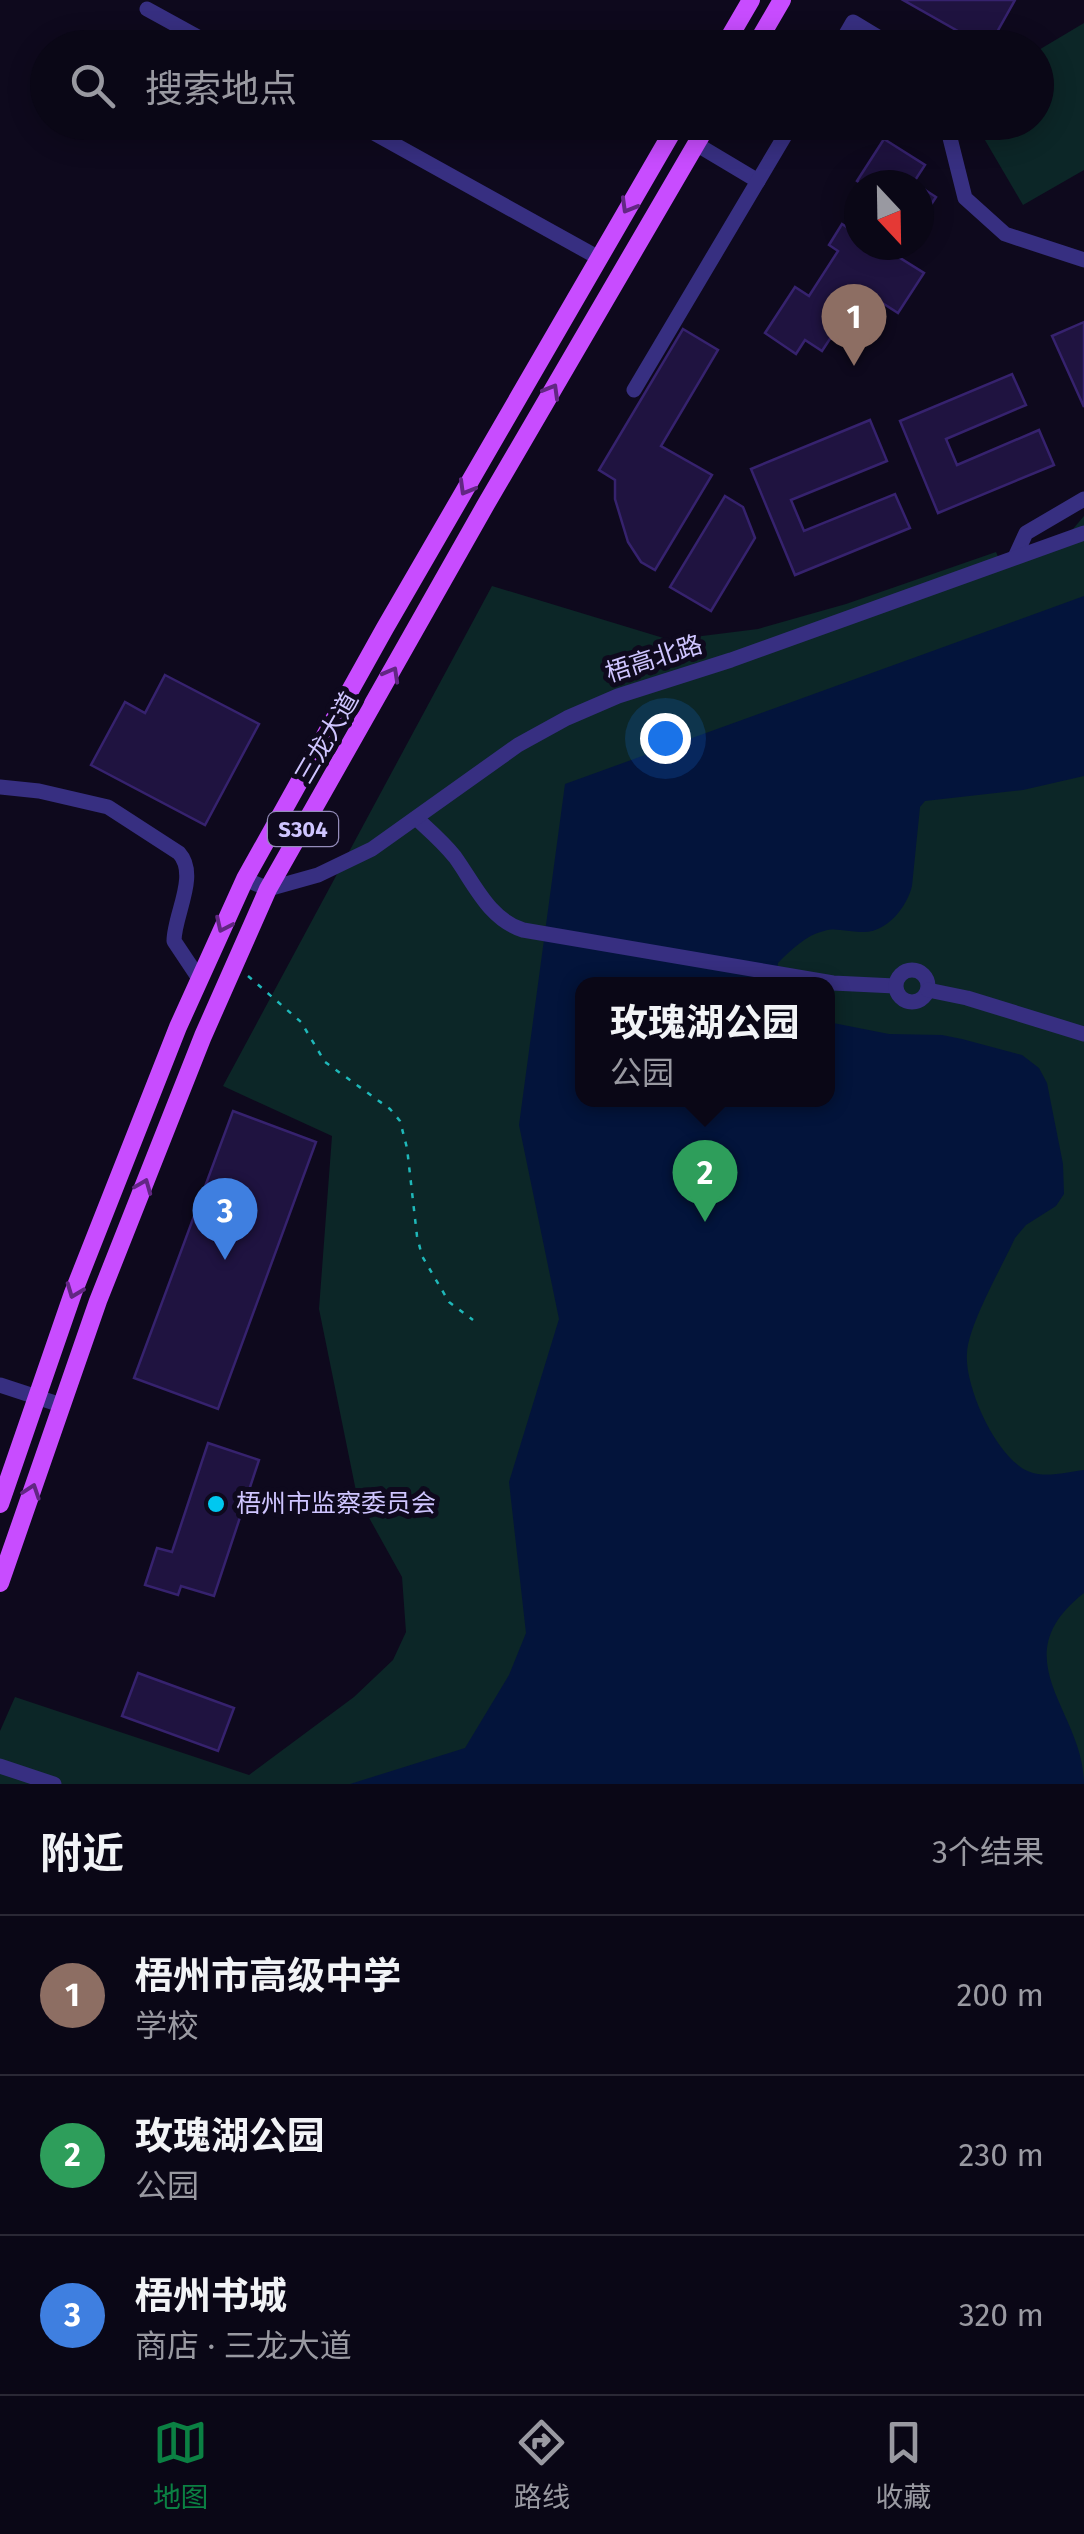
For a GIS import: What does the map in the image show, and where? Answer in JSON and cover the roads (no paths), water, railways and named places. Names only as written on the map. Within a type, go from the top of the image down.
[{"type":"main road","points":[[734,30],[751,0]]},
{"type":"main road","points":[[764,30],[782,0]]},
{"type":"main road","name":"三龙大道","points":[[0,1504],[73,1293],[200,980],[245,880],[385,628],[667,140]]},
{"type":"main road","name":"三龙大道","points":[[0,1583],[98,1301],[233,964],[268,889],[698,140]]},
{"type":"street","points":[[148,9],[186,30]]},
{"type":"street","points":[[386,140],[598,258]]},
{"type":"street","points":[[634,390],[783,140]]},
{"type":"street","points":[[951,140],[966,198],[1005,234],[1084,260]]},
{"type":"street","points":[[696,144],[758,181]]},
{"type":"street","points":[[1015,557],[1026,533],[1084,499]]},
{"type":"street","name":"梧高北路","points":[[268,889],[318,874],[372,849],[518,745],[566,718],[618,696],[1084,533]]},
{"type":"street","points":[[0,787],[39,790],[108,807],[179,853],[185,860],[186,875],[174,941],[200,980]]},
{"type":"street","points":[[416,818],[441,840],[506,924],[798,977]]},
{"type":"street","points":[[245,880],[268,889]]},
{"type":"street","points":[[914,970],[924,975],[928,990],[922,999],[912,1003],[902,1000],[896,986],[904,972],[914,970]]},
{"type":"street","points":[[835,982],[896,986]]},
{"type":"street","points":[[928,990],[1084,1034]]},
{"type":"street","points":[[0,1385],[61,1406]]},
{"type":"street","points":[[0,1766],[54,1784]]},
{"type":"water","points":[[1084,596],[1084,776],[1023,790],[925,801],[920,807],[912,886],[901,910],[872,931],[829,930],[811,936],[778,963],[776,977],[575,977],[575,1107],[835,1107],[835,1023],[889,1034],[962,1039],[1022,1055],[1039,1068],[1047,1083],[1063,1164],[1064,1194],[1056,1206],[1026,1225],[1015,1238],[974,1326],[967,1367],[985,1420],[1018,1465],[1043,1474],[1084,1470],[1084,1593],[1060,1617],[1049,1640],[1047,1663],[1052,1686],[1081,1757],[1084,1784],[350,1784],[465,1748],[509,1675],[526,1633],[509,1482],[559,1319],[519,1125],[565,784]]},
{"type":"place","name":"梧州市高级中学","points":[[854,366]]},
{"type":"place","name":"玫瑰湖公园","points":[[705,1222]]},
{"type":"place","name":"梧州书城","points":[[225,1260]]},
{"type":"place","name":"梧州市监察委员会","points":[[216,1504]]}]
